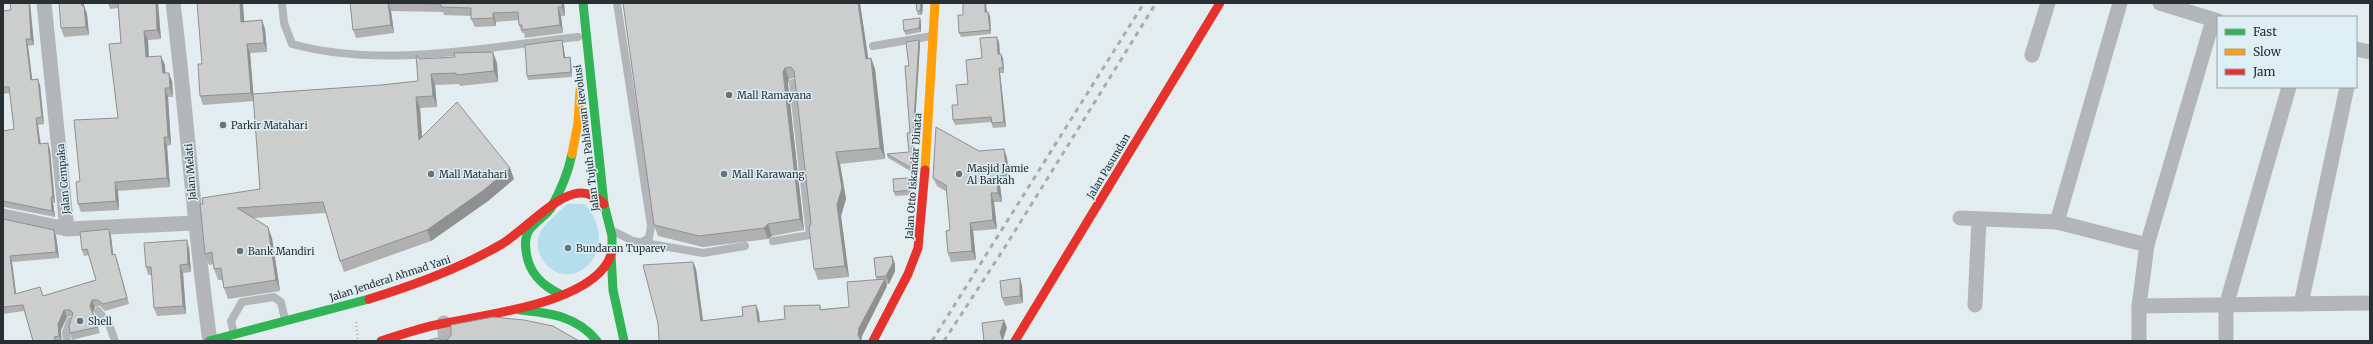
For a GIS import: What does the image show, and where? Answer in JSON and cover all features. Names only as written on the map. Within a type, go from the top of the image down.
[{"type":"main road","name":"Jalan Tujuh Pahlawan Revolusi","points":[[550,209],[567,177],[574,150],[578,123],[581,75],[574,3]]},
{"type":"main road","name":"Jalan Tujuh Pahlawan Revolusi","points":[[583,3],[604,204],[611,229],[613,290],[624,341]]},
{"type":"main road","name":"Jalan Otto Iskandar Dinata","points":[[873,341],[908,274],[918,248],[923,206],[935,3]]},
{"type":"main road","name":"Jalan Pasundan","points":[[1015,341],[1220,3]]},
{"type":"main road","name":"Jalan Jenderal Ahmad Yani","points":[[210,341],[354,303],[450,272],[498,247],[560,200],[582,192],[595,195],[604,204]]},
{"type":"main road","points":[[550,209],[528,232],[525,242],[527,260],[532,272],[547,288],[562,295],[566,307],[574,319],[590,331],[597,341]]},
{"type":"main road","points":[[381,341],[444,323],[520,310],[562,295],[593,278],[611,255]]},
{"type":"main road","points":[[520,310],[553,314],[574,319]]},
{"type":"street","name":"Jalan Cempaka","points":[[44,3],[67,229],[194,223]]},
{"type":"street","name":"Jalan Melati","points":[[173,3],[187,130],[194,223],[210,341]]},
{"type":"street","points":[[2032,55],[2048,3]]},
{"type":"street","points":[[2057,222],[2120,3]]},
{"type":"street","points":[[2139,341],[2139,306],[2147,245],[2215,20],[2160,3]]},
{"type":"street","points":[[2357,49],[2370,52]]},
{"type":"street","points":[[2226,341],[2226,306],[2289,88]]},
{"type":"street","points":[[2301,304],[2347,88]]},
{"type":"street","points":[[3,216],[67,229]]},
{"type":"street","points":[[1960,218],[1979,220],[2057,222],[2147,245]]},
{"type":"street","points":[[1975,305],[1979,220]]},
{"type":"street","points":[[2139,306],[2370,303]]},
{"type":"street","points":[[444,323],[446,341]]},
{"type":"lane","points":[[282,3],[284,23],[292,44],[321,52],[413,55],[578,36]]},
{"type":"lane","points":[[617,3],[651,226],[649,238],[642,242]]},
{"type":"lane","points":[[873,46],[933,36]]},
{"type":"lane","points":[[773,241],[810,235],[793,82]]},
{"type":"lane","points":[[611,229],[633,241],[659,244],[702,253],[745,246]]},
{"type":"lane","points":[[659,244],[666,250],[700,258]]},
{"type":"lane","points":[[234,335],[231,321],[242,302],[274,297],[281,302],[286,321]]},
{"type":"lane","points":[[98,311],[109,324],[115,341]]},
{"type":"lane","points":[[67,341],[66,332],[70,321]]},
{"type":"shaded area","points":[[567,204],[585,204],[596,223],[599,240],[595,255],[587,266],[575,273],[563,274],[550,268],[540,255],[538,243],[540,233],[544,227]]},
{"type":"building","points":[[10,3],[29,3],[31,39],[26,39],[31,80],[38,79],[42,117],[36,118],[39,144],[48,143],[53,197],[51,197],[52,211],[3,201],[3,131],[14,129],[9,87],[3,87],[3,11],[11,10]]},
{"type":"building","points":[[59,3],[82,3],[82,6],[84,6],[86,27],[61,28]]},
{"type":"building","points":[[118,3],[156,3],[157,30],[144,31],[146,57],[161,56],[163,73],[169,73],[170,88],[165,88],[168,137],[164,137],[167,178],[115,182],[116,201],[78,204],[76,182],[80,181],[74,120],[118,118],[109,44],[121,43]]},
{"type":"building","points":[[197,3],[240,3],[241,22],[262,20],[264,43],[247,44],[251,93],[200,96],[198,64],[202,64]]},
{"type":"building","points":[[350,3],[388,3],[391,25],[353,30]]},
{"type":"building","points":[[392,3],[562,3],[562,7],[558,7],[560,25],[522,30],[522,25],[519,25],[518,12],[493,13],[493,18],[471,19],[471,8],[441,7],[441,4]]},
{"type":"building","name":"Mall Karawang","points":[[623,3],[858,3],[866,59],[871,58],[880,148],[836,152],[842,188],[837,205],[845,266],[814,269],[809,228],[811,223],[794,71],[791,67],[785,68],[783,72],[800,219],[768,224],[764,228],[699,236],[654,225]]},
{"type":"building","points":[[916,3],[921,3],[920,11],[917,11]]},
{"type":"building","points":[[963,3],[985,3],[985,12],[988,12],[990,30],[959,33],[958,15],[963,15]]},
{"type":"building","points":[[920,18],[919,28],[904,31],[903,20]]},
{"type":"building","points":[[997,37],[998,54],[1001,54],[1003,68],[999,68],[1004,122],[992,123],[991,117],[953,120],[952,105],[958,105],[956,85],[968,84],[966,60],[982,58],[980,38]]},
{"type":"building","points":[[562,40],[564,58],[570,57],[571,72],[527,76],[525,45]]},
{"type":"building","points":[[919,40],[911,168],[887,154],[909,152],[907,133],[910,133],[905,66],[909,66],[906,42]]},
{"type":"building","points":[[493,52],[494,71],[456,75],[456,73],[431,74],[433,96],[416,97],[419,140],[457,102],[510,168],[484,190],[427,230],[340,261],[323,202],[237,208],[268,227],[276,280],[224,288],[221,268],[214,269],[212,252],[205,254],[200,204],[203,204],[202,198],[260,189],[253,94],[418,81],[416,55],[420,59],[455,57],[454,53]]},
{"type":"building","points":[[936,127],[979,151],[1004,149],[1007,175],[997,176],[998,193],[991,193],[993,220],[970,223],[972,251],[948,253],[946,231],[950,230],[946,185],[933,178]]},
{"type":"building","points":[[908,178],[909,190],[894,192],[893,179]]},
{"type":"building","points":[[3,219],[54,230],[56,252],[10,256],[15,294],[40,287],[43,296],[96,280],[87,249],[82,250],[80,232],[109,229],[112,255],[115,254],[127,298],[103,304],[98,300],[92,300],[90,306],[98,327],[70,333],[69,326],[73,313],[70,310],[64,310],[58,324],[59,336],[54,337],[56,341],[33,341],[23,305],[3,307]]},
{"type":"building","points":[[187,240],[188,264],[180,265],[183,306],[154,308],[151,267],[146,267],[144,243]]},
{"type":"building","points":[[892,256],[893,263],[886,276],[876,277],[874,258]]},
{"type":"building","points":[[693,262],[701,321],[743,316],[742,307],[756,305],[758,322],[785,319],[784,306],[820,305],[820,310],[849,307],[847,282],[885,279],[859,328],[858,335],[861,341],[659,341],[658,323],[643,265]]},
{"type":"building","points":[[1020,278],[1020,296],[1002,298],[1000,281]]},
{"type":"building","points":[[493,317],[524,320],[553,326],[579,341],[443,341],[448,339],[451,335],[451,325]]},
{"type":"building","points":[[1004,320],[1000,333],[1003,341],[984,341],[982,323]]},
{"type":"building","points":[[437,338],[443,341],[426,341]]},
{"type":"railway","points":[[932,341],[1144,3]]},
{"type":"railway","points":[[944,341],[1005,247],[1156,3]]},
{"type":"traffic: fast","points":[[583,3],[604,204],[612,236],[612,251]]},
{"type":"traffic: fast","points":[[562,295],[542,283],[537,278],[527,258],[526,241],[527,234],[530,229],[551,208],[555,201],[566,175],[572,154]]},
{"type":"traffic: fast","points":[[611,255],[613,290],[624,341]]},
{"type":"traffic: fast","points":[[209,341],[369,299]]},
{"type":"traffic: fast","points":[[520,310],[562,317],[572,321],[581,326],[597,341]]},
{"type":"traffic: slow","points":[[925,170],[935,3]]},
{"type":"traffic: slow","points":[[572,154],[578,123],[580,90]]},
{"type":"traffic: jam","points":[[1015,341],[1220,3]]},
{"type":"traffic: jam","points":[[873,341],[908,274],[918,248],[925,170]]},
{"type":"traffic: jam","points":[[369,299],[437,275],[486,253],[502,244],[556,202],[565,197],[578,193],[586,193],[594,196],[604,204]]},
{"type":"traffic: jam","points":[[381,341],[433,326],[538,304],[564,295],[586,283],[603,269],[612,251]]},
{"type":"place","name":"Mall Ramayana","points":[[729,95]]},
{"type":"place","name":"Parkir Matahari","points":[[223,125]]},
{"type":"place","name":"Mall Matahari","points":[[431,174]]},
{"type":"place","name":"Mall Karawang","points":[[724,174]]},
{"type":"place","name":"Masjid Jamie Al Barkah","points":[[959,174]]},
{"type":"place","name":"Bundaran Tuparev","points":[[568,248]]},
{"type":"place","name":"Bank Mandiri","points":[[240,251]]},
{"type":"place","name":"Shell","points":[[80,321]]}]
